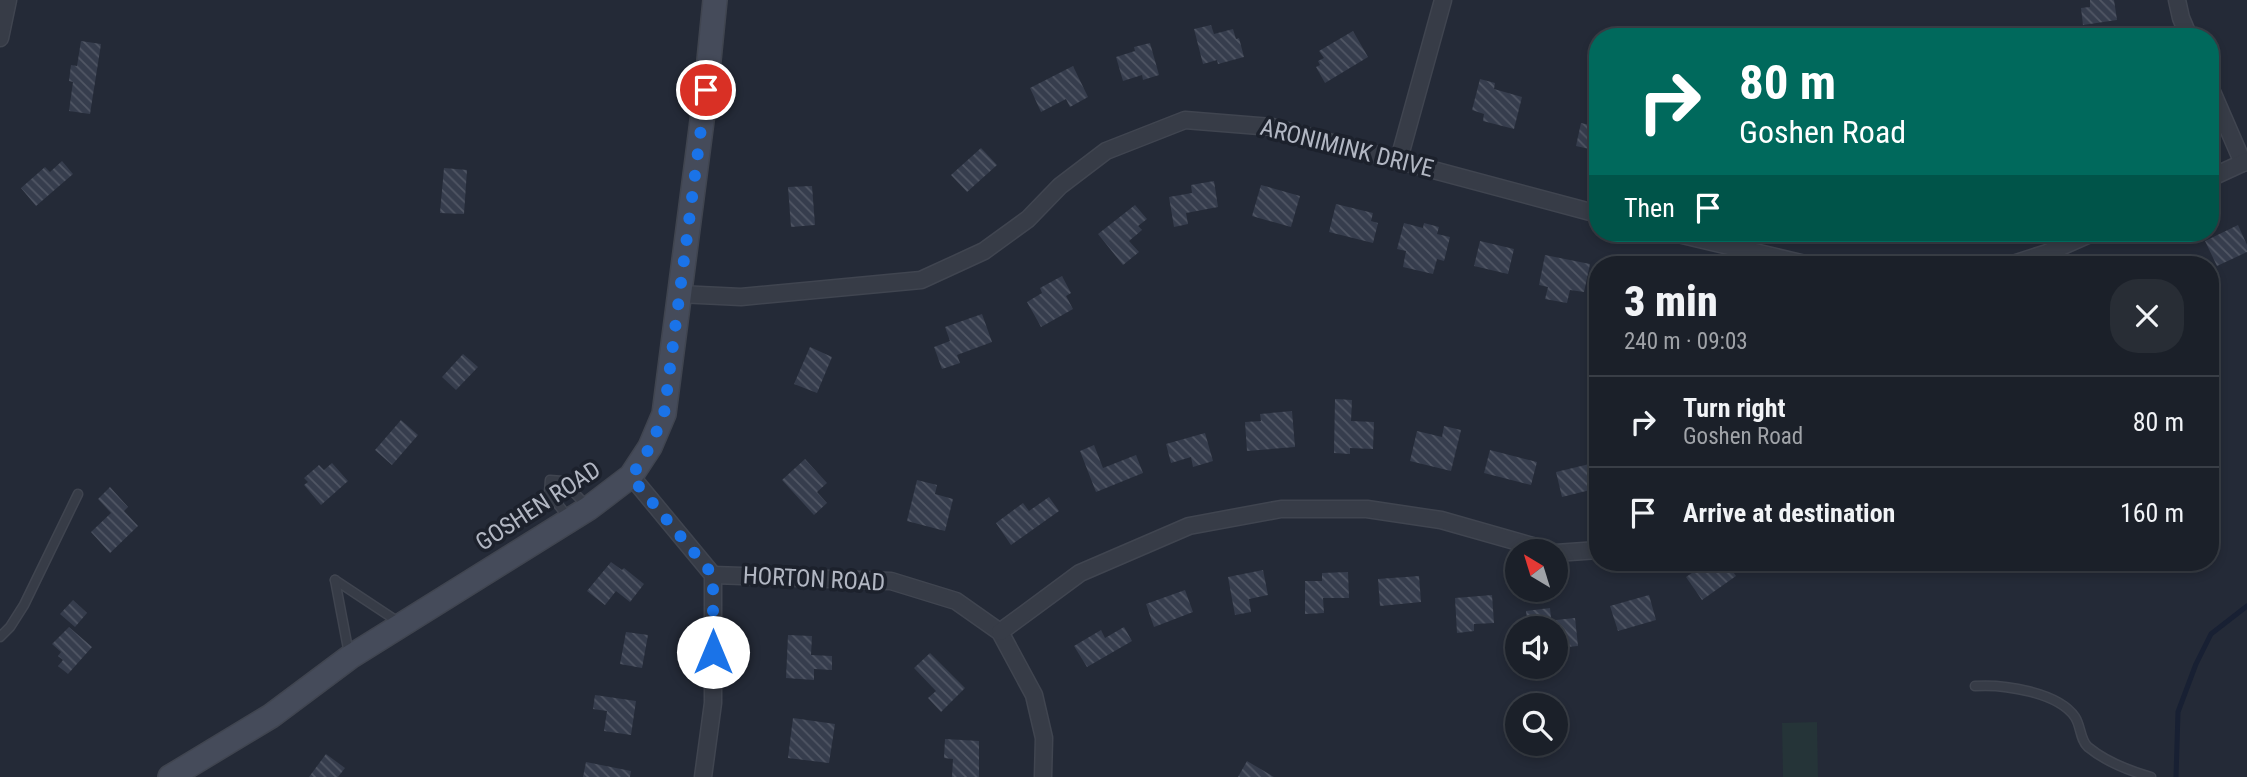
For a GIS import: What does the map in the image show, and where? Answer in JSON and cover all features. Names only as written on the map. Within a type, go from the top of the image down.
[{"type":"street","points":[[0,38],[8,0]]},
{"type":"street","name":"GOSHEN ROAD","points":[[170,777],[271,716],[349,657],[579,514],[631,477],[650,447],[664,414],[715,0]]},
{"type":"street","points":[[1399,159],[1443,0]]},
{"type":"street","points":[[2177,0],[2185,28]]},
{"type":"street","points":[[2219,106],[2245,162],[2219,174]]},
{"type":"street","name":"ARONIMINK DRIVE","points":[[679,294],[741,297],[921,280],[985,251],[1028,219],[1060,186],[1106,150],[1185,120],[1272,127],[1589,212]]},
{"type":"street","points":[[1712,242],[1771,256]]},
{"type":"street","points":[[2038,256],[2072,242]]},
{"type":"street","points":[[631,477],[713,575],[713,703],[703,777]]},
{"type":"street","points":[[1000,632],[1080,573],[1189,526],[1280,509],[1367,509],[1441,520],[1508,539]]},
{"type":"street","points":[[1568,552],[1589,551]]},
{"type":"street","name":"HORTON ROAD","points":[[713,575],[891,581],[956,601],[1000,632],[1034,695],[1044,738],[1043,777]]},
{"type":"lane","points":[[0,637],[24,605],[78,494]]},
{"type":"lane","points":[[349,657],[335,580],[402,624]]},
{"type":"lane","points":[[1975,686],[1999,684],[2041,694],[2071,712],[2077,720],[2085,744],[2104,758],[2151,777]]},
{"type":"shaded area","points":[[1817,722],[1818,777],[1783,777],[1782,723]]},
{"type":"building","points":[[2090,0],[2114,0],[2117,20],[2083,25],[2081,8],[2090,7]]},
{"type":"building","points":[[1211,25],[1214,34],[1233,29],[1236,39],[1239,38],[1244,57],[1218,64],[1217,60],[1203,64],[1194,29]]},
{"type":"building","points":[[1353,31],[1368,57],[1325,83],[1316,67],[1320,65],[1318,61],[1324,58],[1319,51]]},
{"type":"building","points":[[81,41],[101,44],[90,114],[69,111],[73,82],[69,81],[71,65],[77,66]]},
{"type":"building","points":[[1150,43],[1159,75],[1143,80],[1142,75],[1123,81],[1116,57],[1135,51],[1134,47]]},
{"type":"building","points":[[1073,66],[1088,97],[1070,107],[1066,99],[1041,112],[1030,88]]},
{"type":"building","points":[[1480,79],[1495,83],[1494,89],[1522,97],[1514,129],[1483,121],[1484,114],[1472,110]]},
{"type":"building","points":[[1581,123],[1589,125],[1589,149],[1576,146]]},
{"type":"building","points":[[981,148],[997,165],[967,192],[951,175]]},
{"type":"building","points":[[62,161],[73,174],[36,206],[21,188],[45,167],[50,172]]},
{"type":"building","points":[[444,168],[467,170],[464,214],[440,213]]},
{"type":"building","points":[[1214,181],[1218,207],[1186,213],[1188,224],[1174,227],[1169,197],[1192,193],[1191,185]]},
{"type":"building","points":[[1261,185],[1300,196],[1291,227],[1252,216]]},
{"type":"building","points":[[812,186],[815,225],[791,227],[788,187]]},
{"type":"building","points":[[1336,204],[1373,213],[1371,221],[1378,223],[1373,243],[1329,232]]},
{"type":"building","points":[[1135,205],[1147,219],[1138,226],[1142,230],[1129,241],[1139,252],[1123,265],[1098,234]]},
{"type":"building","points":[[1404,223],[1423,228],[1424,223],[1439,227],[1437,234],[1450,237],[1444,261],[1437,259],[1433,274],[1403,267],[1406,251],[1397,249]]},
{"type":"building","points":[[2238,225],[2247,245],[2247,252],[2219,265],[2219,256],[2212,256],[2205,242],[2219,242],[2219,234]]},
{"type":"building","points":[[1480,241],[1514,249],[1508,274],[1474,266]]},
{"type":"building","points":[[1545,255],[1589,264],[1584,292],[1570,290],[1567,303],[1545,299],[1548,287],[1539,285]]},
{"type":"building","points":[[1062,276],[1071,293],[1066,296],[1073,309],[1041,327],[1027,302],[1042,293],[1040,288]]},
{"type":"building","points":[[982,314],[992,342],[957,355],[960,363],[942,369],[934,347],[950,341],[945,327]]},
{"type":"building","points":[[810,347],[832,357],[817,393],[794,384]]},
{"type":"building","points":[[463,354],[478,367],[456,390],[442,377]]},
{"type":"building","points":[[1335,399],[1352,400],[1351,421],[1374,422],[1373,449],[1350,448],[1350,454],[1334,453]]},
{"type":"building","points":[[1292,411],[1295,447],[1247,451],[1245,422],[1261,421],[1260,414]]},
{"type":"building","points":[[401,420],[418,435],[392,465],[375,450]]},
{"type":"building","points":[[1444,426],[1461,430],[1451,471],[1410,461],[1417,431],[1442,437]]},
{"type":"building","points":[[1205,433],[1213,461],[1193,467],[1191,457],[1171,463],[1166,444]]},
{"type":"building","points":[[1094,445],[1103,468],[1136,455],[1143,473],[1096,492],[1080,451]]},
{"type":"building","points":[[1490,450],[1537,462],[1531,485],[1484,473]]},
{"type":"building","points":[[805,459],[827,483],[817,492],[827,503],[814,515],[782,480]]},
{"type":"building","points":[[332,463],[348,481],[321,505],[304,485],[308,482],[304,478],[319,465],[324,470]]},
{"type":"building","points":[[1589,464],[1589,490],[1562,497],[1556,472]]},
{"type":"building","points":[[917,480],[937,485],[935,494],[953,499],[945,531],[907,521]]},
{"type":"building","points":[[110,487],[128,507],[124,511],[138,526],[110,553],[91,532],[111,513],[98,499]]},
{"type":"building","points":[[1049,497],[1059,511],[1011,545],[996,523],[1023,503],[1029,511]]},
{"type":"building","points":[[611,562],[622,570],[624,568],[644,584],[630,602],[616,591],[605,605],[587,591]]},
{"type":"building","points":[[1263,570],[1268,595],[1249,599],[1251,612],[1235,615],[1228,577]]},
{"type":"building","points":[[1695,571],[1732,571],[1736,576],[1702,600],[1686,577]]},
{"type":"building","points":[[1348,572],[1349,598],[1323,598],[1324,613],[1305,614],[1305,581],[1322,581],[1322,573]]},
{"type":"building","points":[[1419,576],[1421,602],[1380,606],[1378,579]]},
{"type":"building","points":[[1185,590],[1193,612],[1154,627],[1146,604]]},
{"type":"building","points":[[1492,595],[1494,623],[1474,624],[1474,631],[1457,633],[1455,598]]},
{"type":"building","points":[[1649,595],[1656,620],[1618,631],[1610,606]]},
{"type":"building","points":[[73,600],[87,613],[75,627],[60,614]]},
{"type":"building","points":[[1550,608],[1551,616],[1527,616],[1526,611]]},
{"type":"building","points":[[1575,618],[1578,646],[1568,647],[1568,619]]},
{"type":"building","points":[[69,627],[92,647],[68,674],[58,666],[63,660],[58,656],[61,652],[52,644]]},
{"type":"building","points":[[1124,627],[1132,641],[1087,667],[1074,646],[1101,630],[1105,638]]},
{"type":"building","points":[[626,632],[648,635],[642,668],[620,664]]},
{"type":"building","points":[[788,635],[812,636],[811,655],[832,656],[832,670],[814,669],[814,680],[786,678]]},
{"type":"building","points":[[930,653],[965,688],[941,712],[928,698],[936,691],[914,668]]},
{"type":"building","points":[[595,695],[636,701],[631,735],[604,731],[607,711],[593,709]]},
{"type":"building","points":[[793,718],[835,724],[829,763],[788,758]]},
{"type":"building","points":[[945,739],[979,741],[979,777],[952,777],[953,759],[944,758]]},
{"type":"building","points":[[326,754],[345,768],[338,777],[309,777]]},
{"type":"building","points":[[1247,761],[1274,777],[1238,777]]},
{"type":"building","points":[[586,762],[631,771],[630,777],[583,777]]},
{"type":"waterway","points":[[2176,777],[2178,712],[2196,664],[2211,634],[2247,606]]},
{"type":"route","points":[[706,90],[664,414],[650,447],[631,477],[713,575],[713,652]]}]
